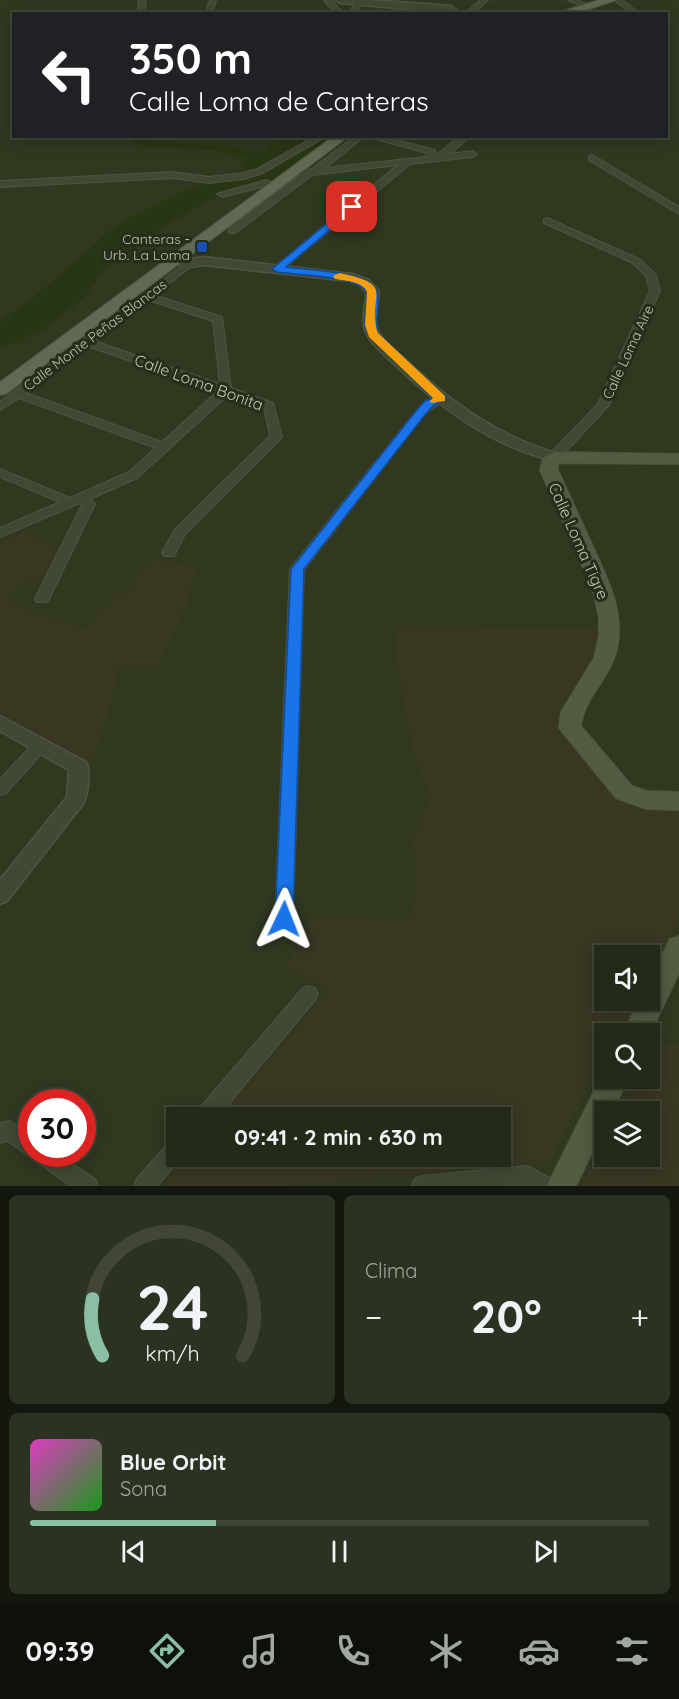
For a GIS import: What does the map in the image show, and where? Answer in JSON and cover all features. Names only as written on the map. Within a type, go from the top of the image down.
[{"type":"main road","points":[[566,12],[614,2]]},
{"type":"main road","points":[[183,261],[192,248],[277,186],[307,172],[343,143]]},
{"type":"main road","name":"Calle Monte Peñas Blancas","points":[[0,390],[183,261]]},
{"type":"main road","points":[[554,457],[679,459]]},
{"type":"main road","name":"Calle Loma Tigre","points":[[554,457],[549,462],[550,475],[603,590],[610,627],[604,658],[572,712],[570,728],[624,792],[646,800],[679,801]]},
{"type":"main road","points":[[641,1023],[679,947]]},
{"type":"main road","points":[[561,1186],[610,1089]]},
{"type":"street","points":[[327,0],[339,12]]},
{"type":"street","points":[[340,0],[453,11]]},
{"type":"street","points":[[470,12],[485,0]]},
{"type":"street","points":[[571,0],[587,6]]},
{"type":"street","points":[[352,12],[359,2]]},
{"type":"street","points":[[614,2],[633,12]]},
{"type":"street","points":[[0,184],[173,175],[208,180],[244,176],[260,171],[319,138]]},
{"type":"street","points":[[376,138],[432,152],[430,158]]},
{"type":"street","points":[[441,157],[464,138]]},
{"type":"street","points":[[343,143],[397,144]]},
{"type":"street","points":[[232,231],[307,172],[473,154]]},
{"type":"street","points":[[592,158],[679,211]]},
{"type":"street","points":[[277,269],[407,162]]},
{"type":"street","points":[[222,194],[266,183],[277,186]]},
{"type":"street","name":"Calle Loma Aire","points":[[547,220],[636,261],[651,275],[655,291],[603,405],[554,457]]},
{"type":"street","points":[[192,248],[198,250],[204,261]]},
{"type":"street","points":[[183,261],[204,261],[352,278],[369,286],[373,292],[370,325],[373,334],[441,398],[518,446],[554,457]]},
{"type":"street","name":"Calle Monte Peñas Blancas","points":[[0,408],[146,296],[183,261]]},
{"type":"street","points":[[0,533],[133,475],[226,390],[218,319],[146,296]]},
{"type":"street","name":"Calle Loma Bonita","points":[[86,342],[269,405],[276,437],[180,532],[169,553]]},
{"type":"street","points":[[18,394],[164,447]]},
{"type":"street","points":[[284,919],[297,569],[420,413],[429,404],[441,398]]},
{"type":"street","points":[[0,473],[63,498],[69,503]]},
{"type":"street","points":[[42,599],[88,504],[81,498]]},
{"type":"street","points":[[0,723],[79,767],[76,799],[0,895]]},
{"type":"street","points":[[0,789],[40,746]]},
{"type":"street","points":[[213,1107],[309,994]]},
{"type":"street","points":[[0,1133],[10,1131],[18,1136]]},
{"type":"street","points":[[144,1186],[166,1161]]},
{"type":"street","points":[[61,1167],[88,1186]]},
{"type":"street","points":[[422,1186],[527,1176],[544,1186]]},
{"type":"shaded area","points":[[131,138],[220,143],[258,154],[281,138],[337,138],[292,171],[266,183],[222,194],[176,219],[105,269],[84,298],[48,327],[0,350],[0,322],[35,296],[112,229],[174,195],[241,170],[246,159],[213,150],[141,147],[134,144]]},
{"type":"shaded area","points":[[176,260],[190,263],[0,407],[0,390]]},
{"type":"shaded area","points":[[26,531],[59,549],[42,582],[20,584],[7,600],[44,616],[86,628],[136,580],[135,578],[154,559],[197,567],[189,595],[191,596],[158,667],[119,667],[108,715],[91,765],[0,714],[0,542]]},
{"type":"shaded area","points":[[396,626],[602,628],[601,650],[566,710],[609,786],[679,807],[679,922],[660,960],[660,945],[594,945],[594,1011],[634,1011],[628,1023],[594,1023],[594,1075],[550,1161],[511,1165],[511,1107],[229,1107],[329,989],[285,969],[311,919],[315,916],[409,920],[416,882],[411,844],[430,798],[412,749],[395,651]]},
{"type":"shaded area","points":[[660,1042],[679,1044],[679,1186],[582,1186],[594,1161],[594,1167],[660,1167],[660,1101],[624,1101],[630,1089],[660,1089]]},
{"type":"shaded area","points":[[178,1167],[486,1167],[284,1186],[168,1186],[166,1181]]},
{"type":"slow traffic","points":[[339,276],[359,280],[372,289],[370,325],[373,334],[441,398],[435,401]]},
{"type":"place","name":"Canteras - Urb. La Loma","points":[[202,247]]},
{"type":"route","points":[[284,919],[297,569],[420,413],[429,404],[441,398],[376,339],[370,325],[373,292],[369,286],[352,278],[277,269],[352,207]]}]
